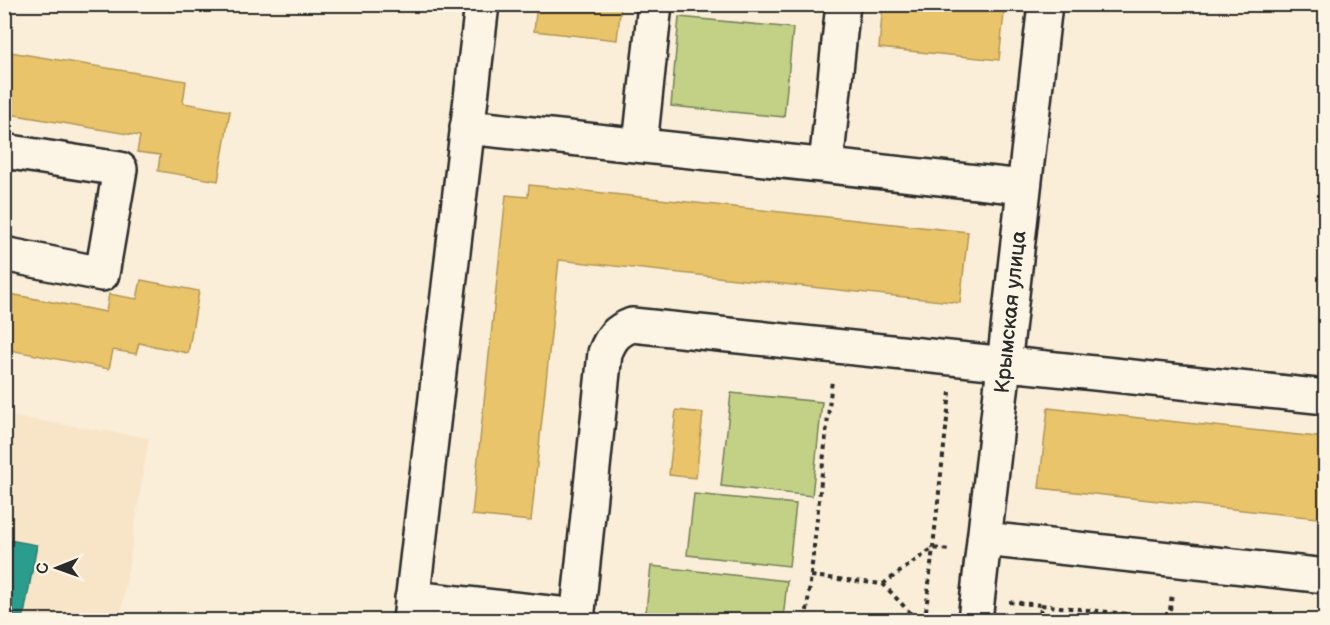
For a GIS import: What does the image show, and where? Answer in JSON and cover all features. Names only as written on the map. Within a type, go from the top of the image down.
[{"type":"street","points":[[482,4],[411,609],[577,618],[605,354],[611,338],[632,325],[1326,398]]},
{"type":"street","points":[[640,145],[655,4]]},
{"type":"street","points":[[826,165],[843,4]]},
{"type":"street","name":"Крымская улица","points":[[976,610],[1045,4]]},
{"type":"street","points":[[467,127],[1024,187]]},
{"type":"street","points":[[4,150],[120,169],[102,274],[4,254]]},
{"type":"street","points":[[984,547],[1326,576]]},
{"type":"path","points":[[806,621],[835,345]]},
{"type":"path","points":[[925,621],[953,358]]},
{"type":"path","points":[[883,584],[933,548],[984,547]]},
{"type":"path","points":[[811,576],[883,584],[917,621]]},
{"type":"path","points":[[1040,621],[1041,605]]},
{"type":"path","points":[[976,610],[1041,605],[1184,621]]},
{"type":"shaded area","points":[[4,415],[149,438],[120,620],[5,620]]},
{"type":"green space","points":[[720,5],[790,5],[789,11]]},
{"type":"green space","points":[[679,17],[793,28],[784,117],[671,106]]},
{"type":"green space","points":[[731,393],[822,402],[812,496],[721,486]]},
{"type":"green space","points":[[694,494],[796,504],[789,566],[687,555]]},
{"type":"green space","points":[[651,566],[787,581],[783,620],[645,620]]},
{"type":"building: Жильё","points":[[537,4],[621,4],[617,40],[534,31]]},
{"type":"building: Жильё","points":[[883,4],[1005,4],[999,60],[879,48]]},
{"type":"building: Жильё","points":[[4,51],[186,81],[183,103],[230,111],[218,181],[158,171],[160,155],[137,152],[140,136],[4,113]]},
{"type":"building: Жильё","points":[[529,185],[968,232],[960,303],[559,260],[531,521],[472,515],[506,195],[528,197]]},
{"type":"building: Жильё","points":[[141,280],[199,291],[188,353],[139,343],[136,354],[113,350],[109,369],[4,349],[4,293],[106,312],[109,294],[137,299]]},
{"type":"building: Жильё","points":[[1048,408],[1326,438],[1326,519],[1039,488]]},
{"type":"building: Жильё","points":[[676,410],[703,413],[696,478],[669,475]]},
{"type":"building: Школы","points":[[4,539],[37,545],[23,620],[4,620]]}]
